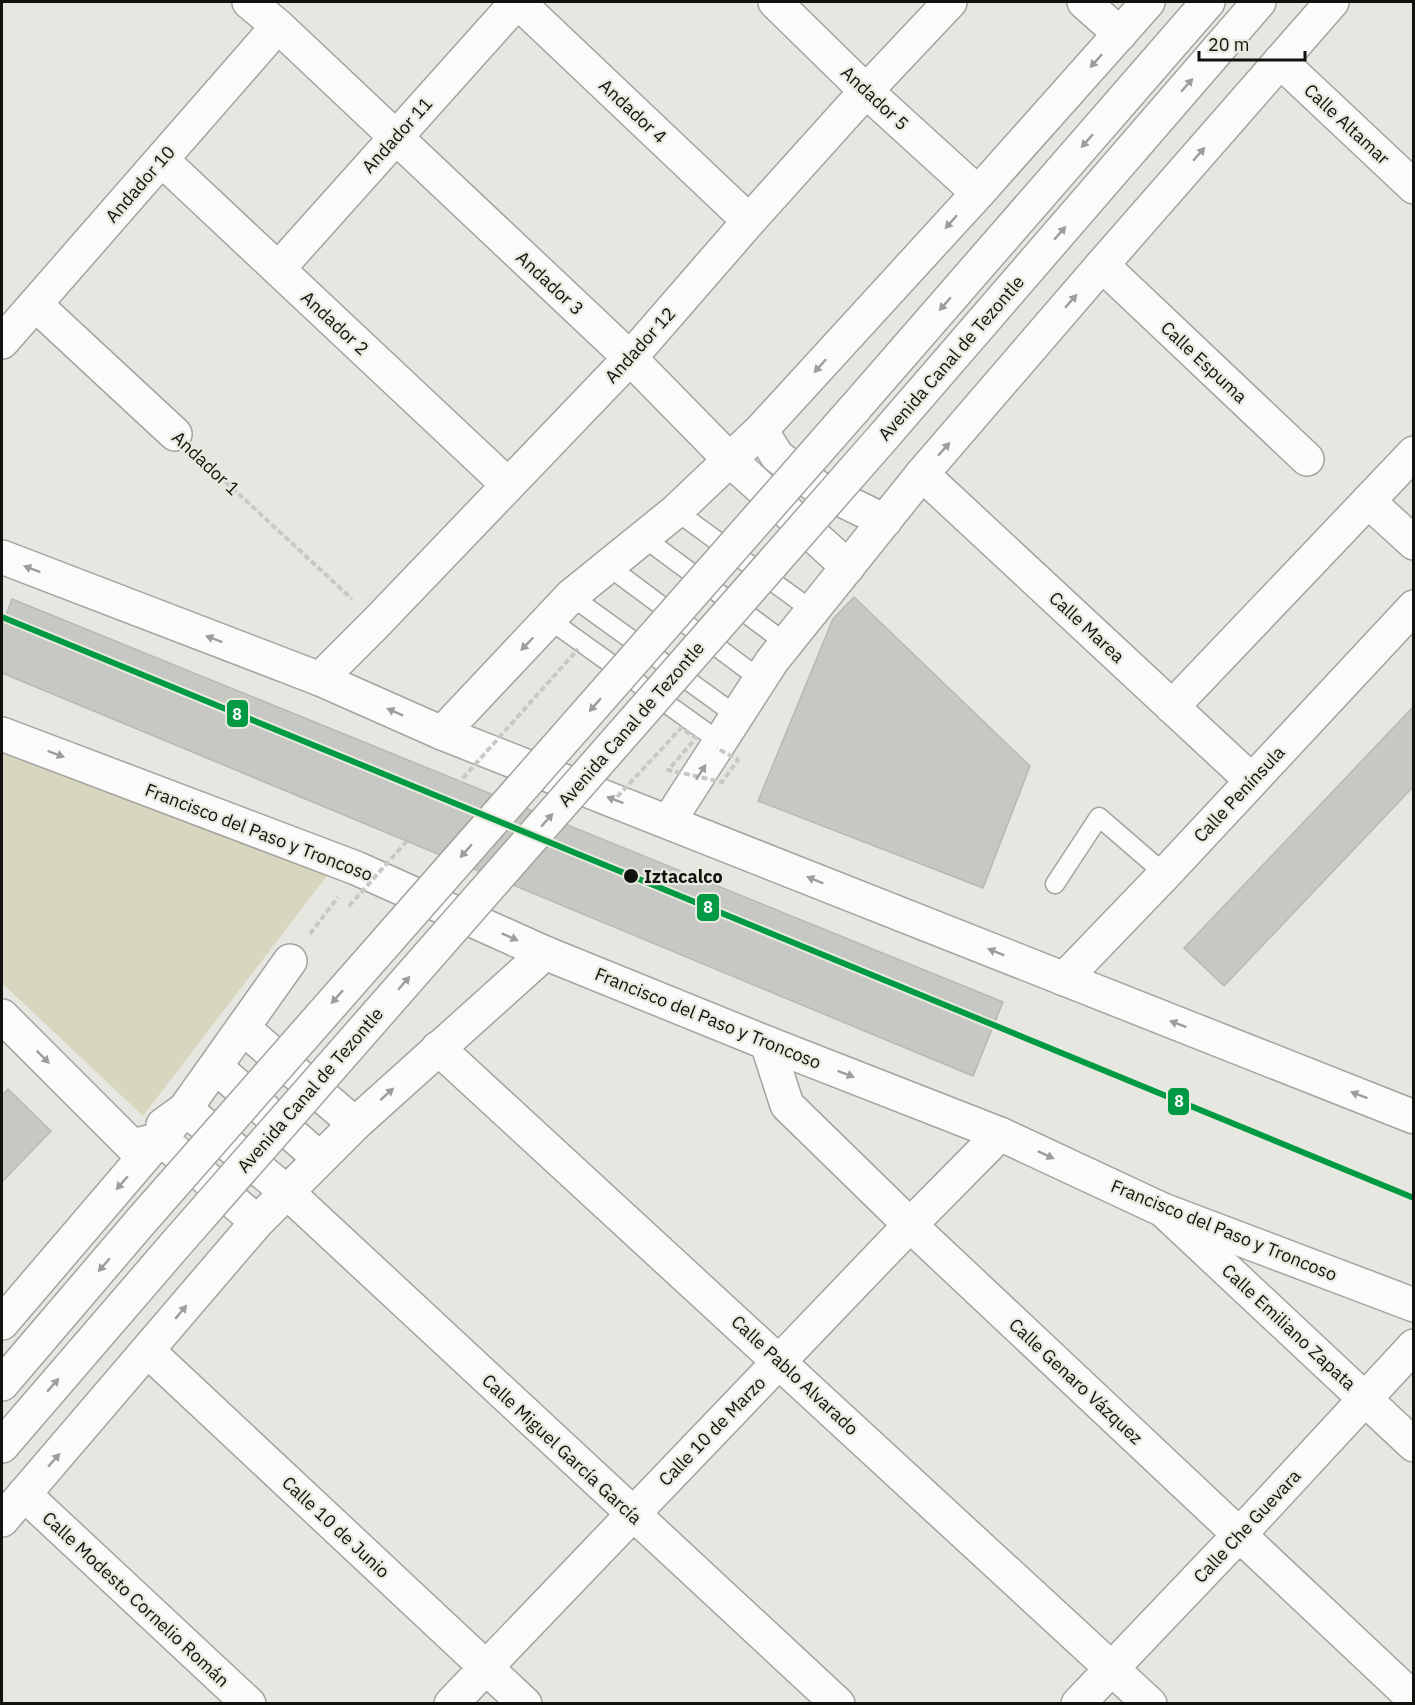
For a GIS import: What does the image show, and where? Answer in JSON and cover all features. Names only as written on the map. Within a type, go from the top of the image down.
[{"type":"street","name":"Andador 3","points":[[249,2],[278,26],[630,358],[730,460],[848,567]]},
{"type":"street","name":"Andador 11","points":[[278,269],[517,2]]},
{"type":"street","name":"Andador 4","points":[[517,2],[749,221]]},
{"type":"street","name":"Andador 5","points":[[776,2],[866,91],[978,193]]},
{"type":"street","name":"Andador 12","points":[[320,679],[630,358],[749,221],[950,2]]},
{"type":"street","points":[[1084,2],[1120,34]]},
{"type":"street","points":[[442,733],[560,608],[676,511],[761,430],[978,193],[1148,2]]},
{"type":"street","points":[[2,1384],[142,1220],[1208,2]]},
{"type":"street","name":"Avenida Canal de Tezontle","points":[[2,1446],[175,1245],[884,436],[1259,2]]},
{"type":"street","points":[[669,821],[772,660],[922,474],[1332,2]]},
{"type":"street","name":"Andador 10","points":[[2,342],[278,26]]},
{"type":"street","name":"Calle Altamar","points":[[1280,61],[1413,186]]},
{"type":"street","name":"Andador 2","points":[[162,160],[508,485]]},
{"type":"street","name":"Calle Espuma","points":[[1102,265],[1307,459]]},
{"type":"street","name":"Andador 1","points":[[35,304],[175,434]]},
{"type":"street","points":[[761,430],[777,456],[821,490],[885,521]]},
{"type":"street","points":[[1172,706],[1413,453]]},
{"type":"street","name":"Calle Marea","points":[[922,474],[1251,780]]},
{"type":"street","points":[[1368,501],[1413,543]]},
{"type":"street","points":[[2,557],[320,679],[442,733],[1413,1117]]},
{"type":"street","name":"Calle Península","points":[[1064,979],[1165,874],[1413,607]]},
{"type":"street","name":"Francisco del Paso y Troncoso","points":[[2,734],[356,868],[546,953],[1000,1134],[1163,1210],[1413,1305]]},
{"type":"street","points":[[2,1520],[257,1222],[355,1124],[546,953]]},
{"type":"street","points":[[2,1323],[146,1143],[185,1109],[290,961]]},
{"type":"street","points":[[2,1016],[146,1143],[257,1222]]},
{"type":"street","points":[[243,1028],[355,1124]]},
{"type":"street","name":"Calle Genaro Vázquez","points":[[767,1043],[787,1105],[910,1226],[1413,1699]]},
{"type":"street","name":"Calle Pablo Alvarado","points":[[438,1048],[1150,1704]]},
{"type":"street","points":[[216,1067],[320,1159]]},
{"type":"street","name":"Calle Miguel García García","points":[[185,1109],[287,1192],[838,1704]]},
{"type":"street","name":"Calle 10 de Marzo","points":[[451,1704],[1000,1134]]},
{"type":"street","name":"Calle Emiliano Zapata","points":[[1163,1210],[1413,1445]]},
{"type":"street","name":"Calle Che Guevara","points":[[1078,1704],[1240,1534],[1413,1346]]},
{"type":"street","name":"Calle 10 de Junio","points":[[148,1351],[525,1704]]},
{"type":"street","name":"Calle Modesto Cornelio Román","points":[[24,1494],[249,1704]]},
{"type":"lane","points":[[676,511],[813,611]]},
{"type":"lane","points":[[643,537],[787,644]]},
{"type":"lane","points":[[608,566],[760,679]]},
{"type":"lane","points":[[560,608],[725,736]]},
{"type":"lane","points":[[560,608],[725,736]]},
{"type":"lane","points":[[1055,884],[1099,817],[1165,874]]},
{"type":"path","name":"Andador 1","points":[[175,434],[377,622]]},
{"type":"path","points":[[349,906],[578,649]]},
{"type":"path","points":[[658,752],[681,728],[696,738],[668,770],[722,782],[738,760],[725,736]]},
{"type":"path","points":[[290,961],[338,897]]},
{"type":"shaded area","points":[[2,750],[333,868],[143,1116],[2,983]]},
{"type":"building","points":[[854,597],[1030,766],[983,888],[758,801],[833,619]]},
{"type":"building","points":[[12,599],[1003,1002],[973,1076],[2,673],[2,626]]},
{"type":"building","points":[[1414,706],[1414,786],[1224,986],[1184,948]]},
{"type":"building","points":[[8,1089],[51,1131],[2,1182],[2,1095]]},
{"type":"transit line","name":"8","points":[[2,617],[1414,1198]]},
{"type":"place","name":"Iztacalco","points":[[631,876]]}]
